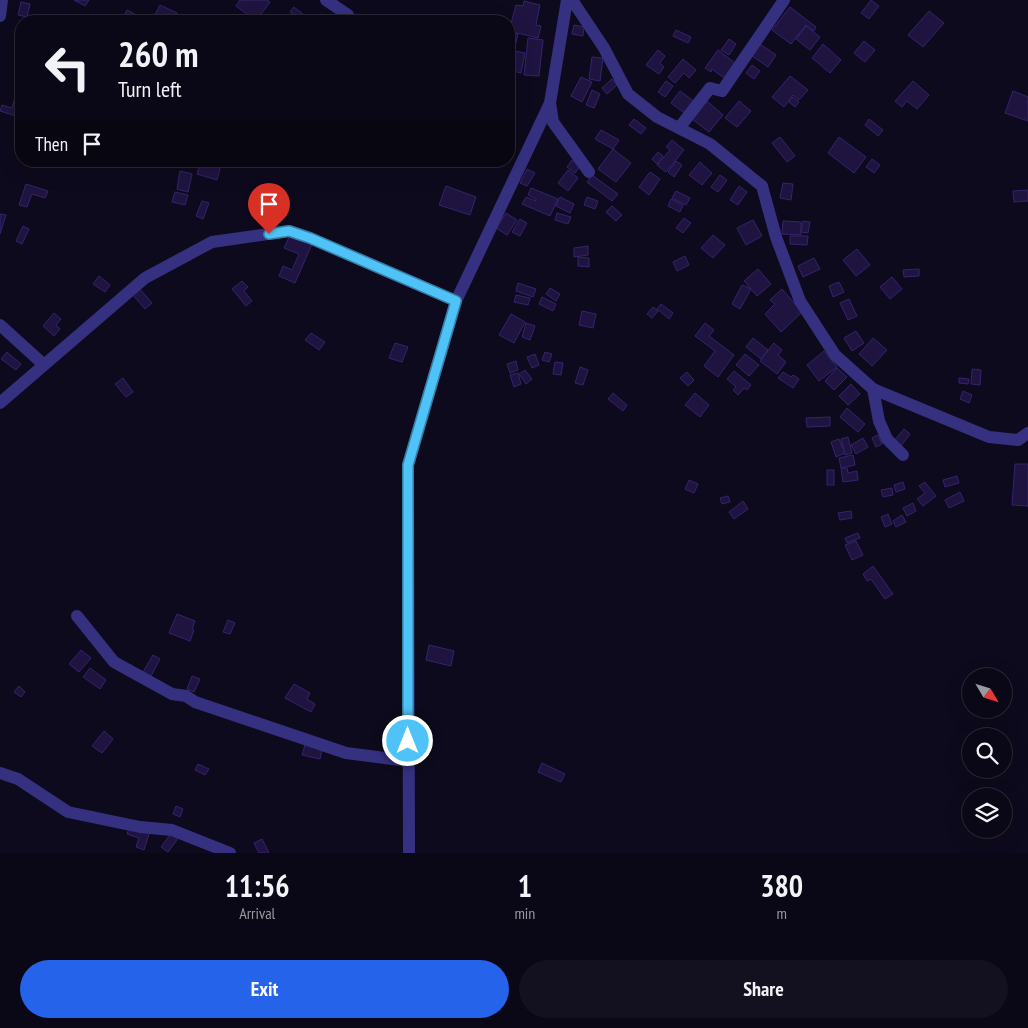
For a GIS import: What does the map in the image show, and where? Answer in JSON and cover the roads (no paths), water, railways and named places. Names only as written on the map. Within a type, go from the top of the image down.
[{"type":"street","points":[[0,16],[2,0]]},
{"type":"street","points":[[326,0],[348,15]]},
{"type":"street","points":[[409,853],[408,465],[456,301],[550,103],[567,0]]},
{"type":"street","points":[[572,0],[604,48],[628,94],[657,117],[710,144],[762,186],[776,237],[800,301],[835,355],[873,389],[989,437],[1025,439]]},
{"type":"street","points":[[679,128],[710,88],[722,91],[784,0]]},
{"type":"street","points":[[550,103],[553,122],[589,172]]},
{"type":"street","points":[[0,403],[145,278],[212,242],[289,231],[310,238],[456,301]]},
{"type":"street","points":[[0,325],[43,364]]},
{"type":"street","points":[[873,389],[879,421],[884,433],[887,439],[903,455]]},
{"type":"street","points":[[76,616],[114,662],[172,694],[186,696],[195,702],[346,753],[408,761]]},
{"type":"street","points":[[0,773],[18,779],[68,812],[140,827],[172,830],[230,853]]}]
